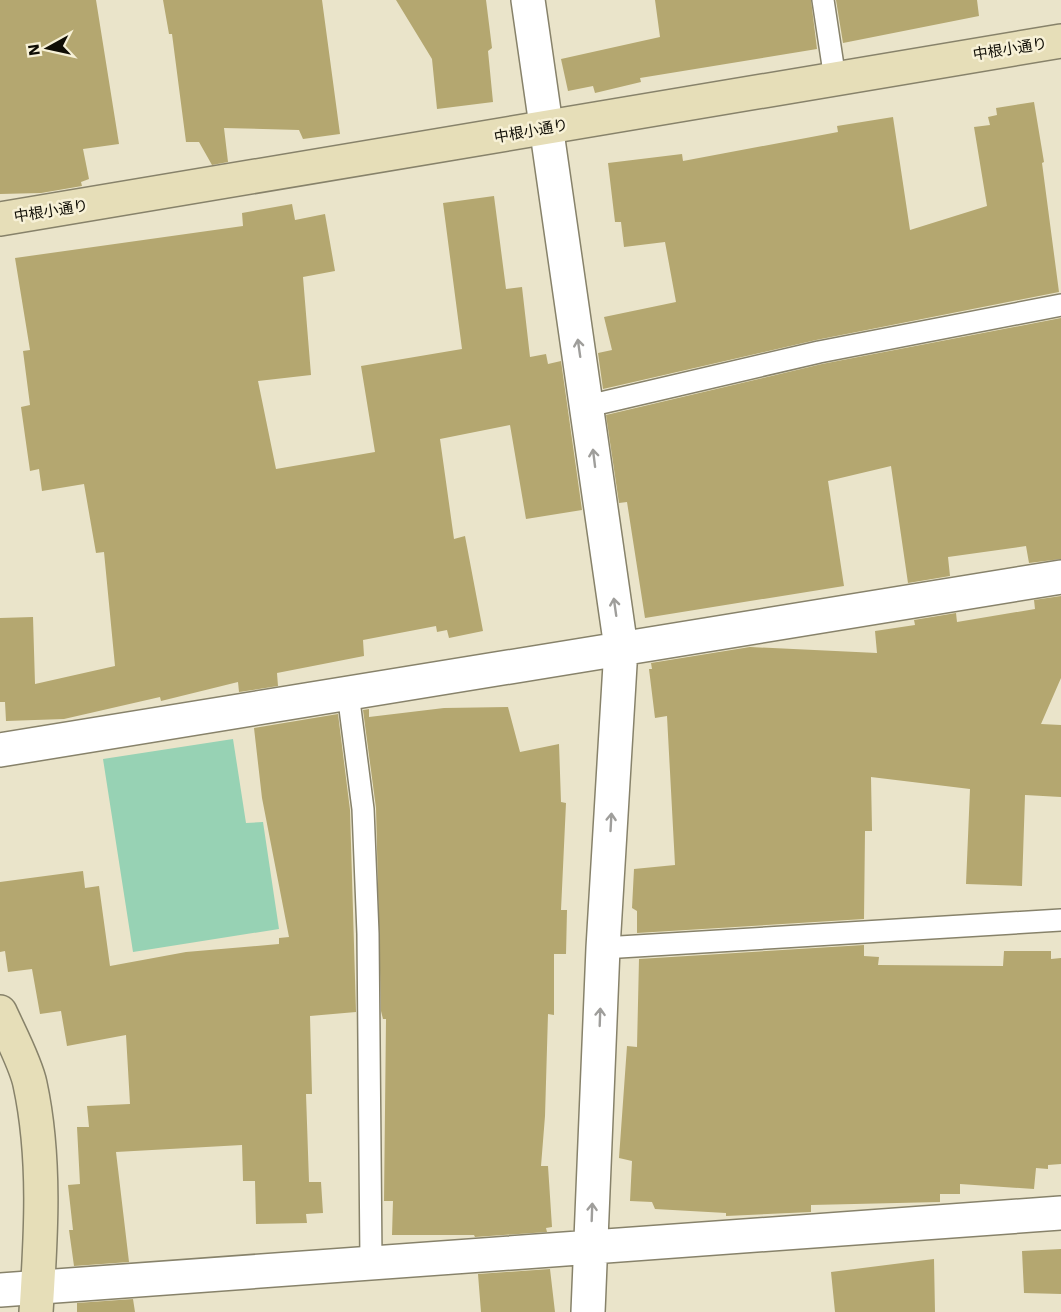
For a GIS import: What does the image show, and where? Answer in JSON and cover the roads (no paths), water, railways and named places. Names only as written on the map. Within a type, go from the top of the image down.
[{"type":"street","points":[[528,0],[621,648],[603,948],[588,1312]]},
{"type":"street","name":"中根小通り","points":[[0,219],[1061,41]]},
{"type":"street","points":[[0,750],[1061,577]]},
{"type":"street","points":[[0,1012],[30,1082],[40,1161],[37,1300]]},
{"type":"street","points":[[0,1290],[37,1300],[371,1262],[1061,1213]]},
{"type":"lane","points":[[823,0],[835,79]]},
{"type":"lane","points":[[588,406],[819,352],[1061,305]]},
{"type":"lane","points":[[348,693],[363,820],[368,934],[371,1262]]},
{"type":"lane","points":[[603,948],[1061,920]]}]
